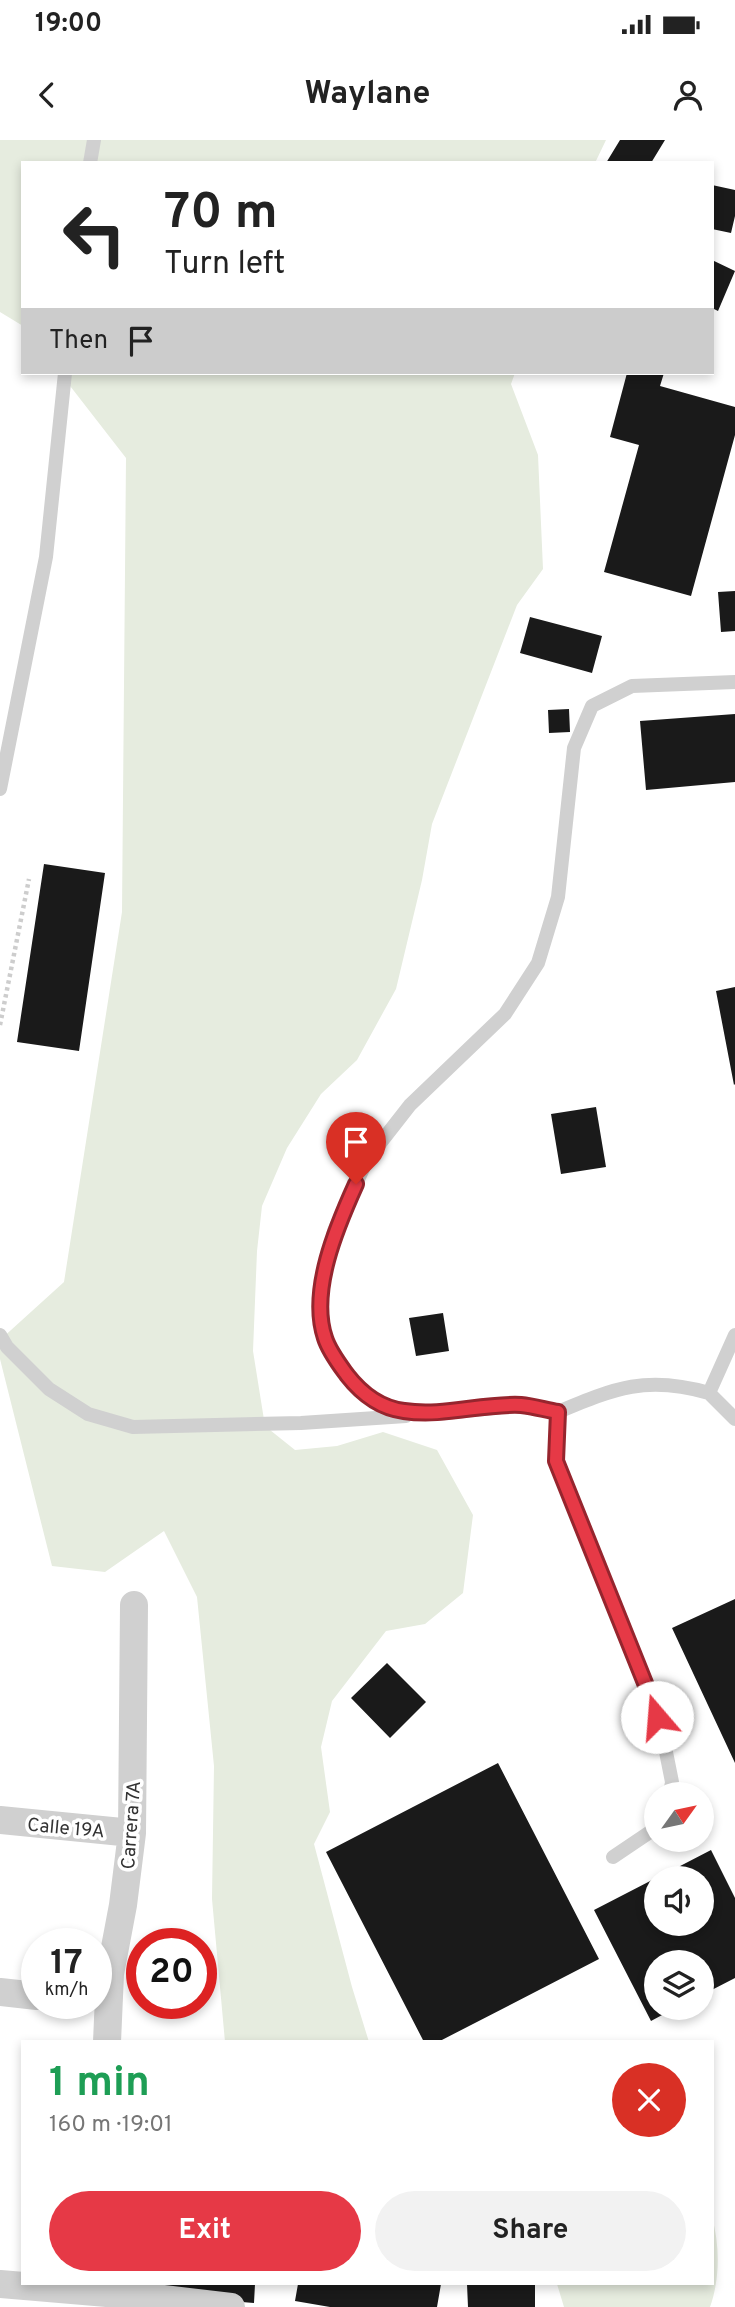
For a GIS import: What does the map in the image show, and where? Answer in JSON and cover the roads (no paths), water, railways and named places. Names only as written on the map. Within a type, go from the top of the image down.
[{"type":"street","name":"Carrera 7A","points":[[112,1963],[132,1833],[134,1605]]},
{"type":"street","name":"Calle 19A","points":[[0,1820],[132,1833]]},
{"type":"street","points":[[0,1992],[21,1994]]},
{"type":"street","name":"Carrera 7A","points":[[105,2019],[107,2040]]},
{"type":"street","points":[[1,2277],[21,2280]]},
{"type":"street","points":[[58,2285],[231,2307]]},
{"type":"lane","points":[[90,161],[94,140]]},
{"type":"lane","points":[[0,789],[46,557],[65,375]]},
{"type":"lane","points":[[436,1414],[401,1411],[376,1402],[357,1388],[338,1363],[325,1338],[321,1315],[323,1285],[334,1231],[367,1160],[410,1105],[505,1014],[538,963],[558,897],[573,748],[592,706],[632,686],[735,682]]},
{"type":"lane","points":[[0,1335],[7,1347],[49,1389],[88,1414],[134,1427],[301,1423],[521,1405],[558,1412],[606,1392],[654,1383],[682,1385],[709,1393],[735,1419]]},
{"type":"lane","points":[[709,1393],[735,1335]]},
{"type":"lane","points":[[558,1412],[556,1461],[649,1693],[664,1742],[671,1782]]},
{"type":"lane","points":[[613,1857],[644,1836]]}]
